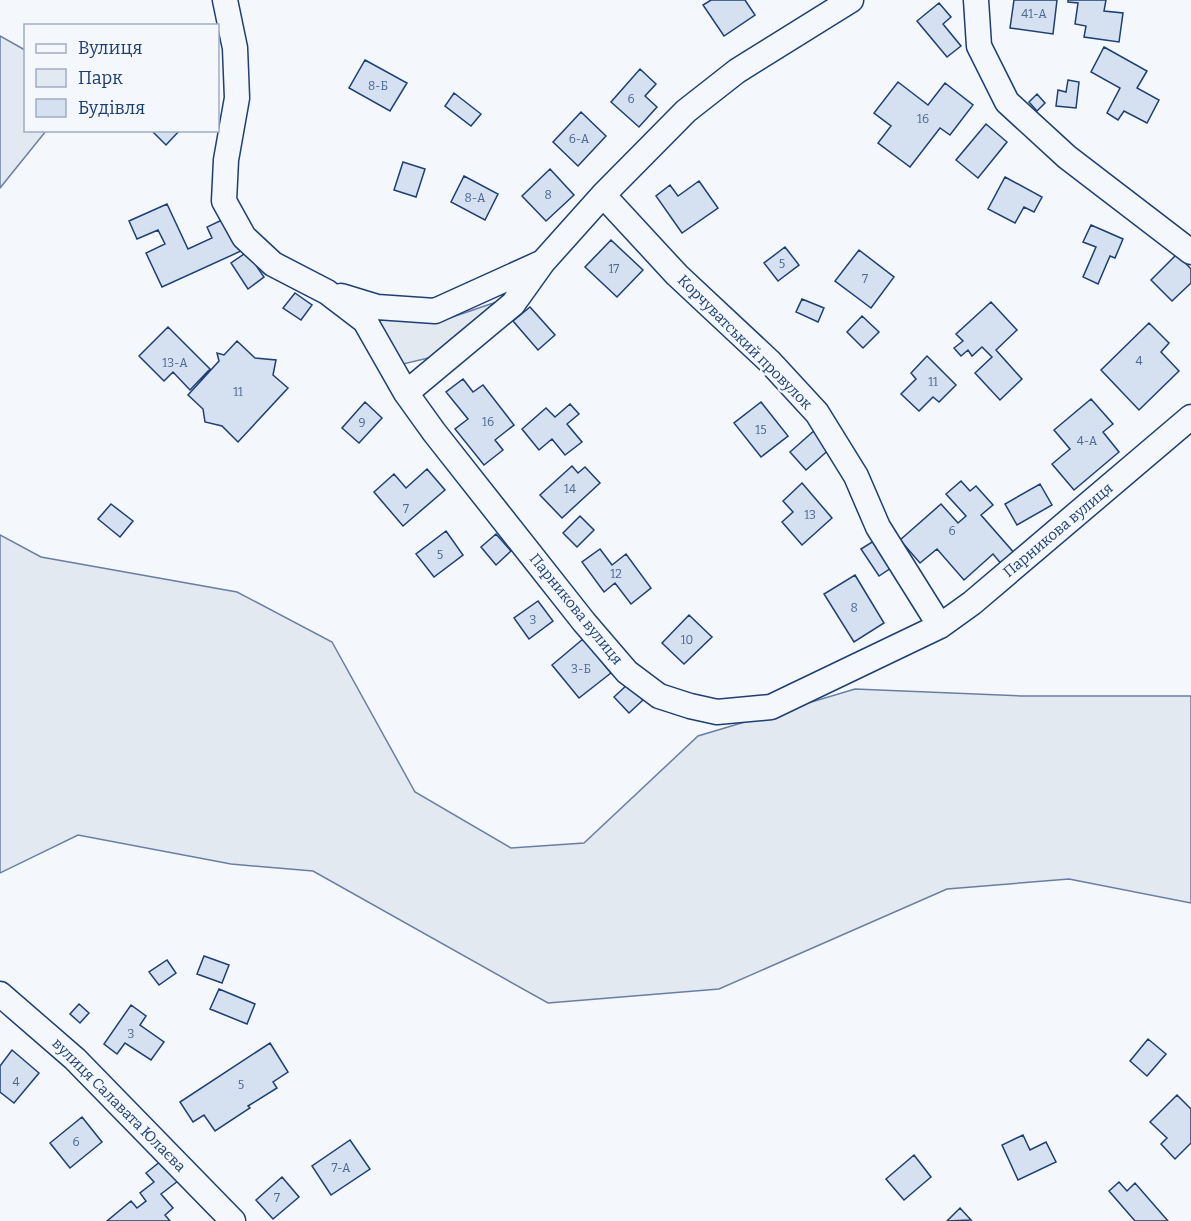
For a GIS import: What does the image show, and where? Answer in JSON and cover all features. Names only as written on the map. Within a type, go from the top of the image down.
[{"type":"street","name":"Парникова вулиця","points":[[225,0],[235,48],[237,98],[226,160],[224,201],[244,237],[273,264],[327,292],[365,321],[406,393],[469,477],[584,622],[627,672],[659,696],[717,712],[771,707],[940,626],[972,603],[1191,417]]},
{"type":"street","points":[[406,393],[513,304],[543,262],[603,195],[686,111],[737,71],[851,0]]},
{"type":"street","points":[[976,0],[979,46],[1007,102],[1067,157],[1191,252]]},
{"type":"street","name":"Корчуватський провулок","points":[[603,195],[677,275],[769,361],[817,413],[856,476],[878,527],[940,626]]},
{"type":"street","points":[[327,292],[377,307],[435,311],[543,262]]},
{"type":"street","name":"вулиця Салавата Юлаєва","points":[[0,994],[75,1059],[233,1221]]},
{"type":"green space","points":[[0,36],[24,49],[24,132],[45,132],[0,188]]},
{"type":"green space","points":[[514,296],[445,354],[399,365],[362,311],[435,323]]},
{"type":"green space","points":[[0,535],[41,557],[237,592],[332,642],[415,792],[511,848],[584,843],[698,736],[855,689],[1021,696],[1191,696],[1191,903],[1069,879],[947,889],[719,989],[548,1003],[313,871],[231,864],[78,835],[0,873]]},
{"type":"building","points":[[711,0],[745,0],[755,15],[724,36],[703,5]]},
{"type":"building","points":[[1014,0],[1057,0],[1053,34],[1010,28]]},
{"type":"building","points":[[1068,0],[1106,0],[1104,11],[1123,13],[1119,42],[1084,37],[1086,26],[1075,24],[1078,3],[1068,2]]},
{"type":"building","points":[[939,3],[951,17],[943,24],[961,46],[947,57],[917,21]]},
{"type":"building","points":[[1104,47],[1147,71],[1137,88],[1159,100],[1147,123],[1124,111],[1118,120],[1107,113],[1120,88],[1091,72]]},
{"type":"building","points":[[365,60],[407,83],[390,111],[349,88]]},
{"type":"building","points":[[640,69],[656,84],[645,96],[657,107],[639,127],[611,102]]},
{"type":"building","points":[[1068,80],[1079,82],[1076,108],[1056,106],[1058,90],[1066,92]]},
{"type":"building","points":[[898,82],[928,105],[945,83],[973,105],[950,135],[940,128],[910,167],[878,143],[891,126],[874,113]]},
{"type":"building","points":[[454,93],[481,114],[471,126],[445,106]]},
{"type":"building","points":[[1037,94],[1045,103],[1037,111],[1029,102]]},
{"type":"building","points":[[581,112],[606,136],[578,166],[553,142]]},
{"type":"building","points":[[986,124],[1007,142],[978,178],[956,160]]},
{"type":"building","points":[[153,132],[178,132],[166,145]]},
{"type":"building","points":[[403,162],[425,169],[416,197],[394,190]]},
{"type":"building","points":[[550,169],[574,195],[546,221],[522,196]]},
{"type":"building","points":[[464,176],[498,194],[485,220],[451,202]]},
{"type":"building","points":[[1005,177],[1042,197],[1034,212],[1024,207],[1015,223],[988,209]]},
{"type":"building","points":[[699,181],[718,208],[682,233],[656,196],[670,185],[678,196]]},
{"type":"building","points":[[167,204],[188,249],[212,238],[207,227],[226,218],[241,251],[162,287],[146,253],[165,244],[158,230],[137,239],[129,221]]},
{"type":"building","points":[[1091,225],[1123,239],[1115,258],[1110,256],[1098,284],[1083,277],[1096,247],[1083,242]]},
{"type":"building","points":[[611,240],[643,270],[617,297],[585,267]]},
{"type":"building","points":[[785,247],[799,265],[778,281],[764,263]]},
{"type":"building","points":[[859,250],[894,277],[871,308],[835,281]]},
{"type":"building","points":[[247,252],[264,277],[248,289],[231,263]]},
{"type":"building","points":[[1177,254],[1191,269],[1191,283],[1172,301],[1151,280]]},
{"type":"building","points":[[295,293],[312,305],[301,320],[283,308]]},
{"type":"building","points":[[802,299],[824,308],[818,322],[796,312]]},
{"type":"building","points":[[991,302],[1017,330],[996,350],[1022,379],[1000,400],[975,373],[992,357],[982,347],[972,356],[968,350],[961,356],[954,348],[963,341],[956,334]]},
{"type":"building","points":[[530,307],[555,335],[538,350],[513,321]]},
{"type":"building","points":[[862,316],[879,332],[863,348],[847,332]]},
{"type":"building","points":[[1149,323],[1169,343],[1161,352],[1179,371],[1139,410],[1101,370]]},
{"type":"building","points":[[168,327],[210,369],[190,390],[173,372],[164,381],[139,356]]},
{"type":"building","points":[[237,341],[255,358],[276,360],[273,375],[288,388],[238,442],[222,426],[205,422],[203,409],[188,395],[219,361],[217,353],[224,355]]},
{"type":"building","points":[[927,356],[956,385],[939,402],[933,397],[919,411],[901,394],[916,379],[911,373]]},
{"type":"building","points":[[463,379],[473,392],[483,385],[514,425],[495,440],[503,450],[484,465],[455,429],[468,419],[446,392]]},
{"type":"building","points":[[1091,399],[1113,424],[1103,432],[1119,452],[1074,490],[1052,464],[1070,449],[1054,430]]},
{"type":"building","points":[[365,402],[382,418],[359,443],[342,428]]},
{"type":"building","points":[[761,402],[788,436],[761,457],[734,423]]},
{"type":"building","points":[[570,404],[579,414],[567,424],[582,442],[565,455],[552,439],[539,450],[522,429],[546,408],[555,417]]},
{"type":"building","points":[[816,429],[832,447],[806,470],[790,452]]},
{"type":"building","points":[[572,466],[578,473],[585,467],[600,483],[562,518],[540,495]]},
{"type":"building","points":[[427,469],[445,490],[403,526],[374,492],[394,474],[406,488]]},
{"type":"building","points":[[961,481],[970,491],[976,486],[993,505],[981,515],[1016,555],[1003,566],[993,554],[964,580],[937,549],[920,563],[900,540],[941,504],[958,523],[966,516],[946,494]]},
{"type":"building","points":[[802,483],[832,518],[802,545],[782,522],[793,512],[783,501]]},
{"type":"building","points":[[1040,484],[1052,505],[1017,525],[1005,504]]},
{"type":"building","points":[[111,504],[133,521],[120,537],[98,519]]},
{"type":"building","points":[[580,516],[594,530],[577,547],[563,533]]},
{"type":"building","points":[[446,531],[463,555],[434,577],[416,554]]},
{"type":"building","points":[[496,534],[511,551],[496,565],[481,547]]},
{"type":"building","points":[[880,537],[897,564],[879,576],[861,549]]},
{"type":"building","points":[[600,549],[612,565],[626,554],[651,588],[631,604],[615,583],[604,592],[582,562]]},
{"type":"building","points":[[855,575],[884,623],[854,642],[824,594]]},
{"type":"building","points":[[538,601],[553,621],[529,639],[514,618]]},
{"type":"building","points":[[689,615],[712,637],[684,664],[662,643]]},
{"type":"building","points":[[583,639],[611,673],[579,698],[552,665]]},
{"type":"building","points":[[628,684],[643,700],[629,713],[614,697]]},
{"type":"building","points":[[204,956],[229,965],[222,983],[197,974]]},
{"type":"building","points":[[167,960],[176,973],[159,985],[149,972]]},
{"type":"building","points":[[219,989],[255,1004],[247,1024],[210,1009]]},
{"type":"building","points":[[79,1004],[89,1013],[80,1023],[70,1014]]},
{"type":"building","points":[[131,1005],[146,1016],[140,1025],[164,1042],[151,1060],[125,1043],[117,1054],[104,1044]]},
{"type":"building","points":[[1148,1039],[1166,1054],[1147,1076],[1130,1061]]},
{"type":"building","points":[[270,1043],[288,1072],[273,1082],[277,1088],[215,1131],[204,1115],[193,1122],[180,1102]]},
{"type":"building","points":[[12,1050],[39,1073],[14,1103],[0,1092],[0,1066]]},
{"type":"building","points":[[1177,1095],[1191,1109],[1191,1143],[1175,1159],[1161,1144],[1167,1138],[1150,1122]]},
{"type":"building","points":[[82,1117],[102,1142],[70,1168],[50,1143]]},
{"type":"building","points":[[1023,1135],[1030,1150],[1046,1142],[1056,1162],[1018,1180],[1002,1145]]},
{"type":"building","points":[[350,1140],[370,1169],[331,1195],[312,1166]]},
{"type":"building","points":[[914,1155],[931,1177],[904,1200],[886,1179]]},
{"type":"building","points":[[161,1161],[178,1181],[161,1194],[173,1208],[165,1215],[170,1221],[107,1221],[131,1201],[137,1208],[146,1201],[140,1193],[154,1182],[146,1173]]},
{"type":"building","points":[[282,1177],[299,1197],[273,1219],[256,1200]]},
{"type":"building","points":[[1119,1182],[1127,1191],[1135,1183],[1168,1221],[1135,1221],[1109,1191]]},
{"type":"building","points":[[960,1208],[971,1220],[947,1221]]}]
